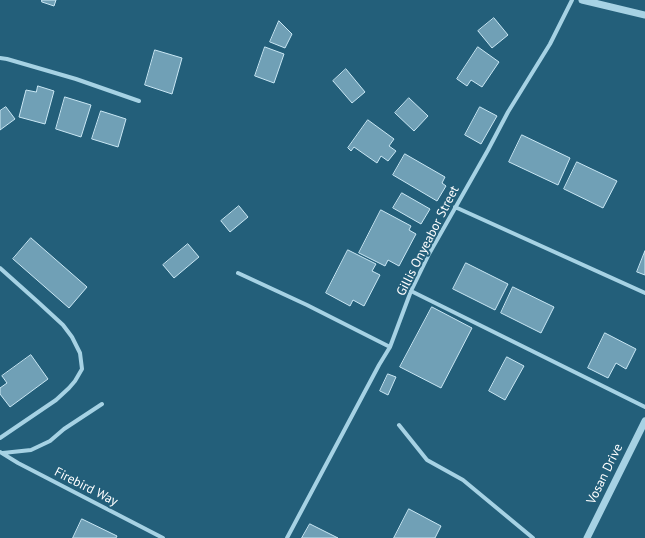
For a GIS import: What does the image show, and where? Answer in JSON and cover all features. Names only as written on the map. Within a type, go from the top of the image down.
[{"type":"street","name":"Gillis Onyeabor Street","points":[[287,538],[390,347],[411,290],[429,254],[508,112],[550,44],[572,0]]},
{"type":"street","points":[[582,0],[645,15]]},
{"type":"street","points":[[0,58],[76,79],[139,101]]},
{"type":"street","points":[[455,207],[645,293]]},
{"type":"street","points":[[0,268],[63,325],[72,337],[80,354],[82,369],[75,381],[56,400],[0,438]]},
{"type":"street","points":[[238,273],[308,305],[390,347]]},
{"type":"street","points":[[411,290],[645,407]]},
{"type":"street","points":[[1,453],[32,450],[50,441],[64,429],[102,404]]},
{"type":"street","name":"Vosan Drive","points":[[587,538],[645,421]]},
{"type":"street","points":[[399,425],[427,460],[464,480],[533,538]]},
{"type":"street","name":"Firebird Way","points":[[1,453],[163,538]]},
{"type":"building","points":[[42,0],[56,0],[54,6],[42,2]]},
{"type":"building","points":[[494,18],[508,35],[492,48],[478,31]]},
{"type":"building","points":[[279,21],[292,34],[285,48],[270,42]]},
{"type":"building","points":[[265,47],[284,54],[274,83],[255,76]]},
{"type":"building","points":[[478,47],[499,62],[482,87],[471,80],[467,86],[457,79]]},
{"type":"building","points":[[155,50],[182,58],[172,94],[145,85]]},
{"type":"building","points":[[346,69],[365,92],[352,103],[333,81]]},
{"type":"building","points":[[38,86],[54,91],[45,124],[19,117],[26,90],[36,92]]},
{"type":"building","points":[[65,97],[91,105],[81,137],[56,129]]},
{"type":"building","points":[[409,98],[428,116],[414,131],[395,113]]},
{"type":"building","points":[[6,107],[15,119],[0,130],[0,111]]},
{"type":"building","points":[[480,107],[497,116],[481,144],[465,135]]},
{"type":"building","points":[[101,111],[126,119],[118,147],[92,139]]},
{"type":"building","points":[[368,120],[394,139],[389,146],[396,151],[388,161],[381,156],[377,163],[354,147],[351,151],[348,148]]},
{"type":"building","points":[[522,135],[570,158],[558,185],[509,162]]},
{"type":"building","points":[[405,154],[445,177],[442,183],[446,186],[437,201],[393,175]]},
{"type":"building","points":[[577,162],[617,181],[603,208],[564,189]]},
{"type":"building","points":[[402,193],[430,209],[421,224],[393,208]]},
{"type":"building","points":[[239,206],[248,217],[230,232],[221,221]]},
{"type":"building","points":[[381,210],[411,226],[409,230],[416,234],[399,266],[388,260],[385,266],[359,253]]},
{"type":"building","points":[[31,238],[87,287],[69,308],[13,259]]},
{"type":"building","points":[[188,244],[199,257],[174,278],[163,265]]},
{"type":"building","points":[[348,250],[376,264],[372,271],[380,275],[364,306],[353,300],[350,306],[326,293]]},
{"type":"building","points":[[645,251],[645,275],[637,272]]},
{"type":"building","points":[[466,263],[508,284],[495,310],[453,289]]},
{"type":"building","points":[[513,287],[554,307],[541,333],[501,313]]},
{"type":"building","points":[[432,307],[472,328],[441,388],[400,367]]},
{"type":"building","points":[[605,333],[636,349],[626,369],[616,363],[608,378],[588,368]]},
{"type":"building","points":[[31,355],[48,379],[10,407],[0,394],[0,388],[7,383],[2,376]]},
{"type":"building","points":[[507,357],[524,366],[505,400],[489,391]]},
{"type":"building","points":[[388,374],[396,377],[388,395],[380,391]]},
{"type":"building","points":[[409,509],[441,526],[435,538],[394,538]]},
{"type":"building","points":[[82,519],[117,536],[116,538],[73,538]]},
{"type":"building","points":[[310,524],[338,538],[302,538]]}]
